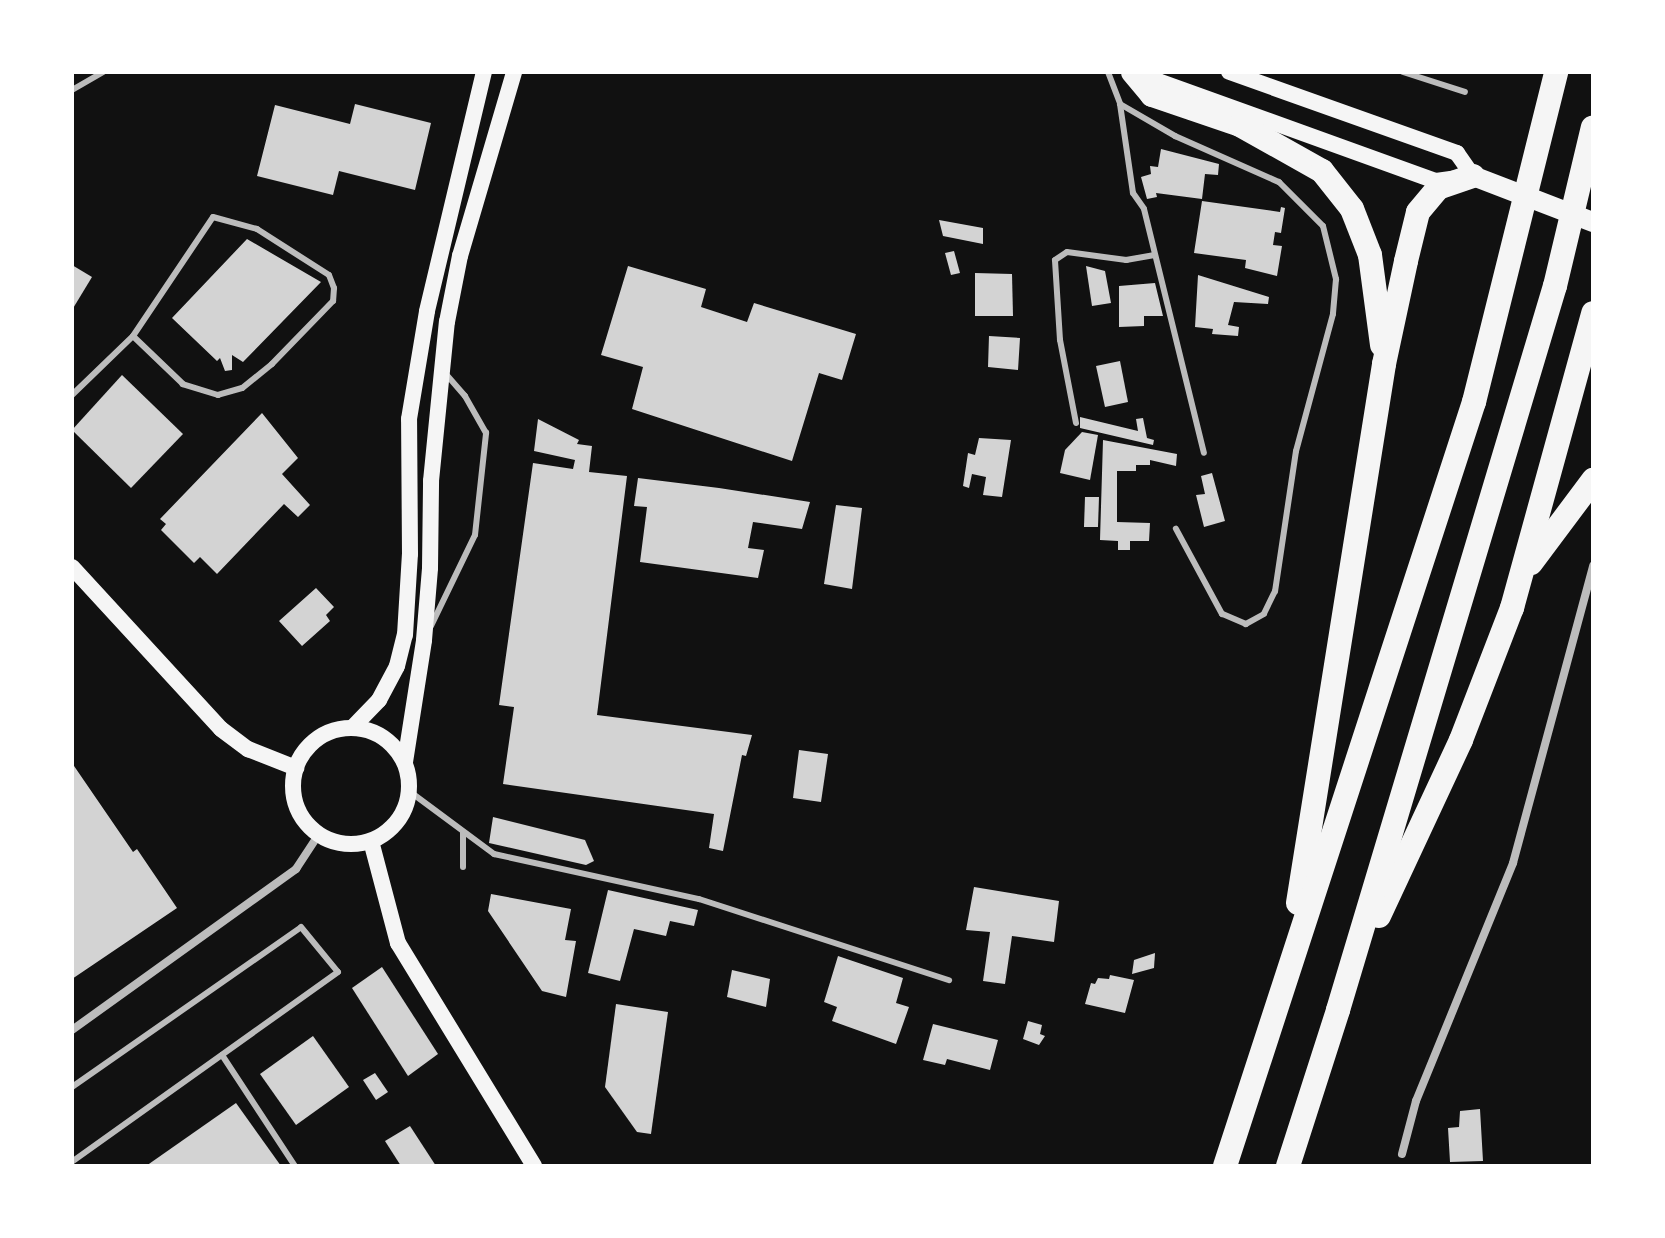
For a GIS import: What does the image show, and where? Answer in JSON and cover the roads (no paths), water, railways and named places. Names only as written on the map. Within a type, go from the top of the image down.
[{"type":"highway","points":[[1133,72],[1152,95],[1240,125],[1322,171],[1352,209],[1370,255],[1384,364]]},
{"type":"highway","points":[[1225,1166],[1474,402],[1556,72]]},
{"type":"highway","points":[[1288,1166],[1344,990],[1555,286],[1593,127]]},
{"type":"highway","points":[[1286,979],[1384,364],[1418,212],[1438,188],[1473,176]]},
{"type":"highway","points":[[1344,990],[1461,740],[1523,575],[1593,313]]},
{"type":"highway","points":[[1523,575],[1593,480]]},
{"type":"main road","points":[[352,728],[379,700],[397,666],[405,635],[410,554],[409,419],[427,311],[484,72]]},
{"type":"main road","points":[[405,762],[383,737],[352,728],[337,729],[312,743],[296,768],[293,783],[299,812],[319,834],[345,843],[371,841],[397,821],[409,791],[405,762],[424,640],[440,367],[460,256],[514,72]]},
{"type":"main road","points":[[1146,72],[1158,81],[1436,181],[1473,176],[1593,222]]},
{"type":"main road","points":[[1229,72],[1457,153],[1473,176]]},
{"type":"main road","points":[[72,567],[221,729],[248,749],[296,768]]},
{"type":"main road","points":[[371,841],[398,943],[534,1166]]},
{"type":"street","points":[[1402,1154],[1416,1101],[1513,863],[1593,566]]},
{"type":"street","points":[[72,1030],[296,869],[319,834]]},
{"type":"lane","points":[[72,90],[103,72]]},
{"type":"lane","points":[[1108,72],[1120,104],[1133,193],[1144,209],[1204,453]]},
{"type":"lane","points":[[1403,72],[1465,92]]},
{"type":"lane","points":[[1120,104],[1175,136],[1279,182],[1323,226],[1336,279],[1333,314],[1296,451],[1275,591],[1264,614],[1246,624],[1222,614],[1176,529]]},
{"type":"lane","points":[[72,395],[133,336],[213,217],[257,229],[329,275],[334,288],[333,301],[264,371],[242,388],[218,395],[183,384],[133,336]]},
{"type":"lane","points":[[1076,423],[1060,340],[1055,260],[1067,252],[1126,260],[1155,255]]},
{"type":"lane","points":[[424,640],[475,535],[486,433],[465,396],[440,367]]},
{"type":"lane","points":[[409,791],[494,854],[699,899],[949,980]]},
{"type":"lane","points":[[463,832],[463,867]]},
{"type":"lane","points":[[72,1087],[301,927],[338,972],[72,1162]]},
{"type":"lane","points":[[222,1055],[295,1166]]}]
